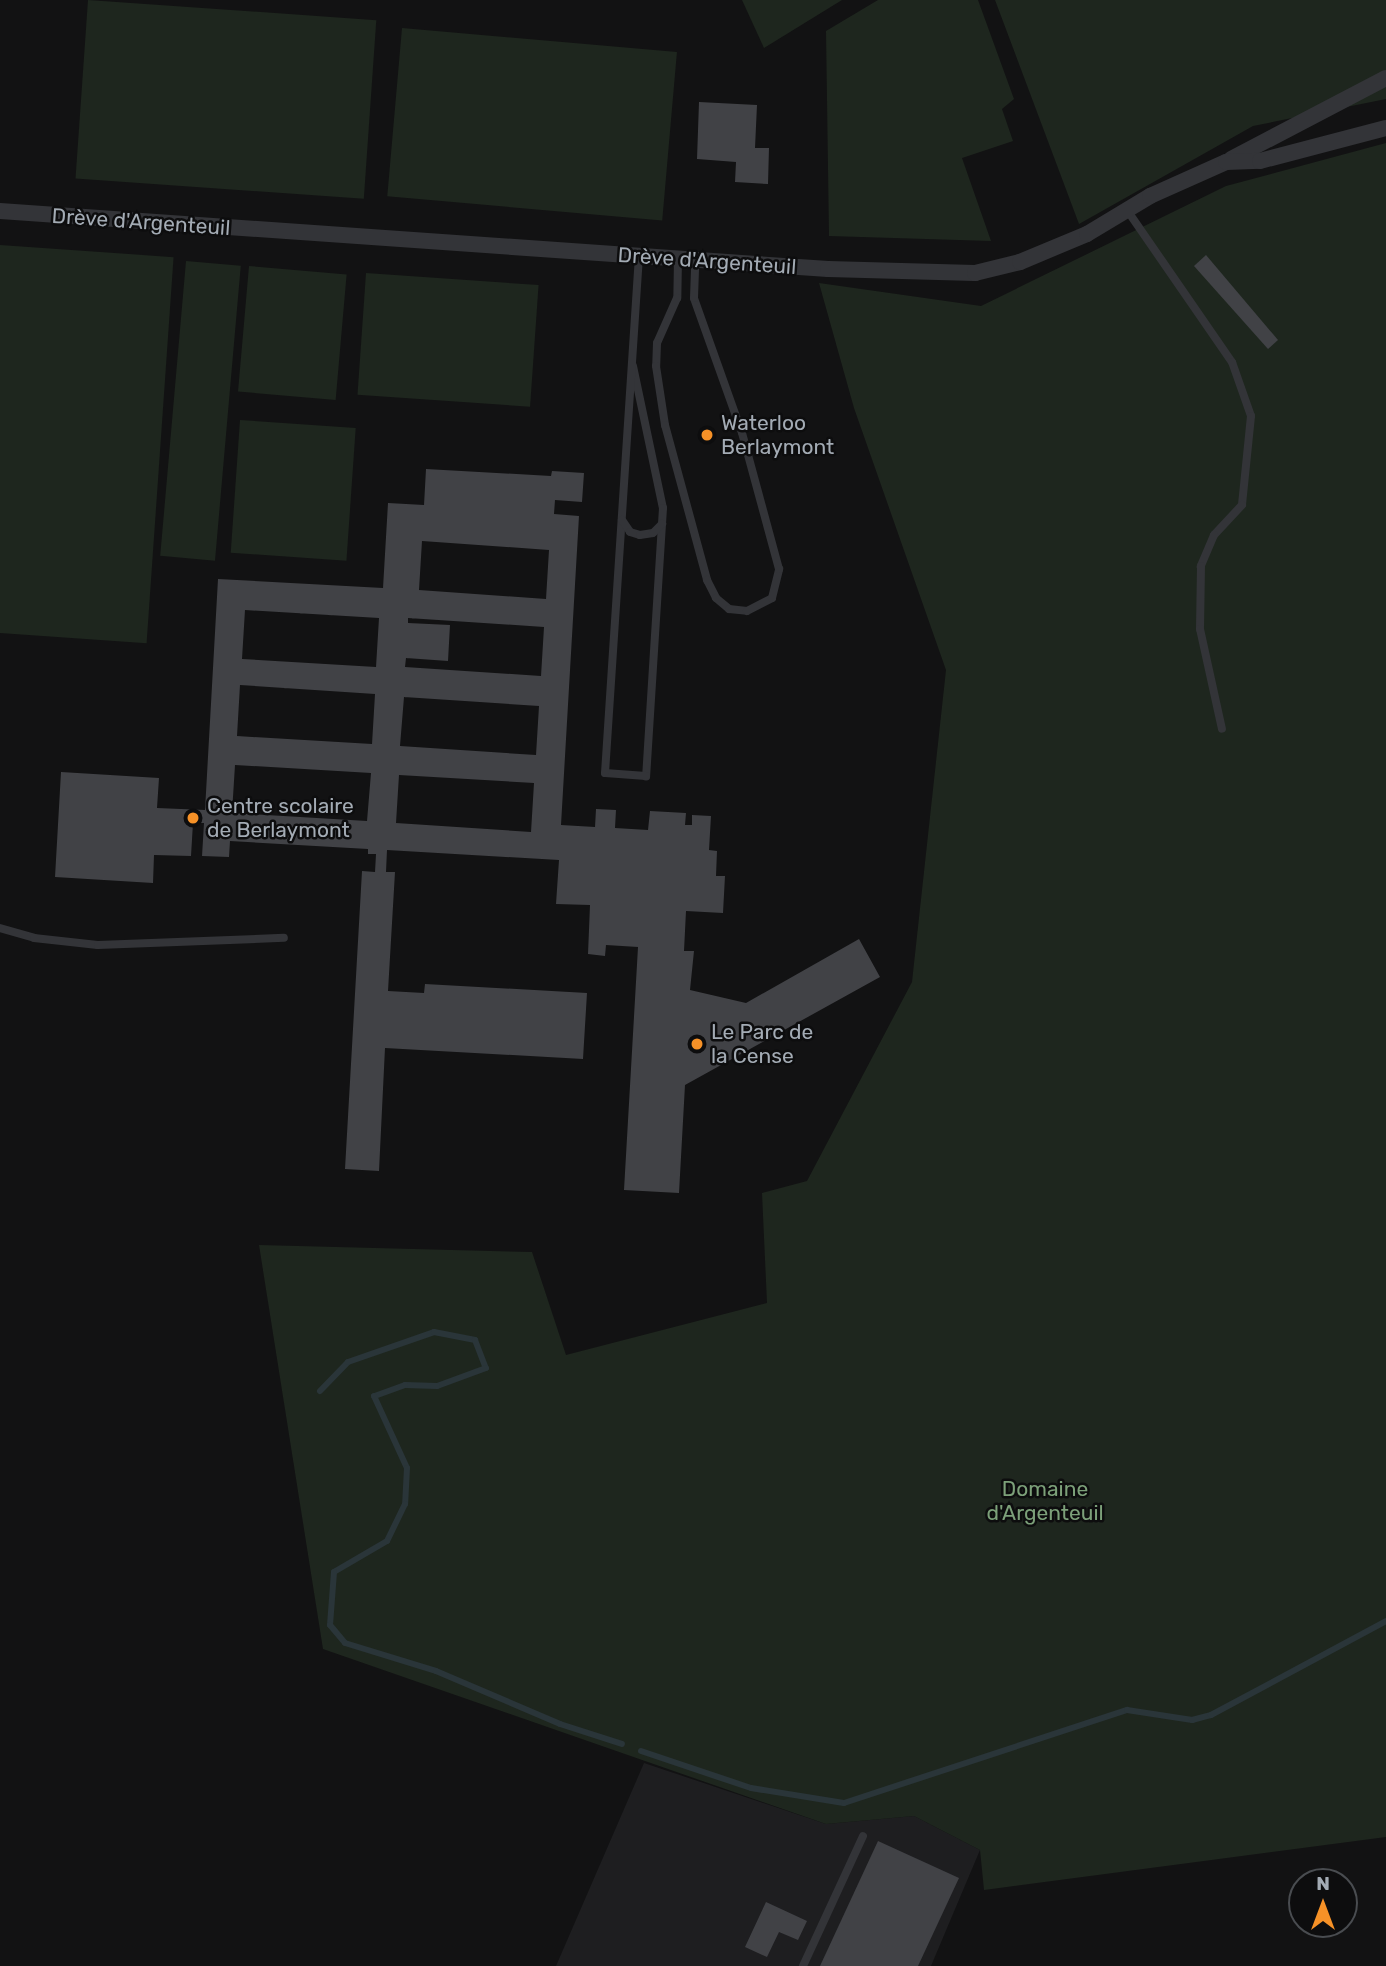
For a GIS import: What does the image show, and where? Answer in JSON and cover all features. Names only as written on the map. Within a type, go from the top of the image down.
[{"type":"street","points":[[1226,162],[1386,79]]},
{"type":"street","name":"Drève d'Argenteuil","points":[[0,211],[678,259],[975,273],[1020,262],[1087,234],[1126,210],[1226,162],[1259,161],[1386,128]]},
{"type":"lane","points":[[1126,210],[1232,362],[1251,416],[1242,505],[1214,535],[1201,566],[1200,629],[1222,729]]},
{"type":"lane","points":[[633,366],[661,491],[663,524],[646,776],[605,773],[617,544],[622,520],[639,256]]},
{"type":"lane","points":[[678,259],[677,298],[657,343],[656,366],[665,425],[707,580],[716,598],[729,609],[747,611],[772,598],[779,569],[742,433],[694,298],[695,260]]},
{"type":"lane","points":[[622,520],[631,532],[640,535],[653,533],[663,524]]},
{"type":"lane","points":[[0,928],[34,938],[98,945],[284,938]]},
{"type":"lane","points":[[803,1966],[863,1836]]},
{"type":"shaded area","points":[[644,1763],[826,1824],[914,1816],[980,1850],[931,1966],[556,1966]]},
{"type":"green space","points":[[88,0],[376,20],[364,199],[76,179]]},
{"type":"green space","points":[[742,0],[842,0],[764,48]]},
{"type":"green space","points":[[878,0],[978,0],[1014,99],[1002,109],[1013,141],[962,158],[991,241],[829,236],[826,31]]},
{"type":"green space","points":[[995,0],[1386,0],[1386,99],[1253,126],[1079,224]]},
{"type":"green space","points":[[402,28],[677,52],[662,220],[387,196]]},
{"type":"green space","name":"Domaine d'Argenteuil","points":[[1386,143],[1386,1837],[984,1890],[980,1850],[914,1816],[826,1824],[323,1649],[259,1245],[532,1252],[566,1355],[767,1303],[762,1193],[807,1181],[912,982],[946,670],[854,408],[819,283],[981,306],[1226,186]]},
{"type":"green space","points":[[0,245],[174,257],[147,643],[0,633]]},
{"type":"green space","points":[[186,261],[241,266],[215,561],[160,556]]},
{"type":"green space","points":[[249,266],[347,275],[336,400],[238,392]]},
{"type":"green space","points":[[366,273],[539,285],[530,407],[357,395]]},
{"type":"green space","points":[[240,420],[356,428],[346,561],[231,553]]},
{"type":"building","points":[[699,102],[757,105],[755,148],[769,148],[768,184],[735,182],[736,162],[697,159]]},
{"type":"building","points":[[1206,255],[1278,340],[1268,349],[1194,266]]},
{"type":"building","name":"Centre scolaire de Berlaymont","points":[[426,469],[551,476],[552,471],[584,473],[582,502],[555,500],[554,514],[579,516],[561,825],[595,827],[596,809],[616,810],[615,828],[648,830],[650,811],[686,813],[685,825],[692,825],[692,815],[711,816],[709,850],[717,851],[716,876],[725,876],[723,913],[686,911],[684,951],[694,951],[690,990],[746,1003],[859,939],[880,977],[685,1085],[679,1193],[624,1190],[638,947],[606,945],[605,956],[588,954],[590,905],[556,904],[559,860],[387,850],[386,872],[395,872],[388,991],[424,993],[425,984],[587,993],[583,1059],[385,1048],[379,1171],[345,1169],[362,871],[375,872],[376,854],[368,854],[368,849],[230,841],[229,857],[202,856],[204,823],[193,823],[191,856],[154,855],[153,883],[55,877],[61,772],[159,778],[157,808],[205,810],[218,579],[383,588],[388,503],[424,505]],"holes":[[[422,541],[549,550],[546,599],[419,590]],[[245,610],[379,618],[376,667],[242,659]],[[408,618],[544,627],[541,676],[405,667],[406,658],[448,661],[450,625],[408,623]],[[240,685],[375,694],[372,744],[237,736]],[[404,697],[539,706],[536,755],[400,746]],[[235,765],[371,773],[367,821],[232,813]],[[399,775],[534,783],[531,832],[396,823]]]},
{"type":"building","points":[[878,1841],[959,1878],[918,1966],[820,1966]]},
{"type":"building","points":[[766,1902],[807,1921],[798,1940],[779,1932],[767,1957],[745,1947]]},
{"type":"waterway","points":[[320,1391],[348,1362],[434,1332],[475,1340],[486,1368],[437,1386],[405,1385],[374,1396],[407,1468],[405,1504],[387,1541],[334,1572],[330,1625],[345,1643],[436,1671],[560,1724],[622,1744]]},
{"type":"waterway","points":[[641,1751],[751,1788],[844,1803],[1127,1710],[1192,1720],[1211,1715],[1386,1621]]},
{"type":"place","name":"Waterloo Berlaymont","points":[[707,435]]},
{"type":"place","name":"Centre scolaire de Berlaymont","points":[[193,818]]},
{"type":"place","name":"Le Parc de la Cense","points":[[697,1044]]}]
